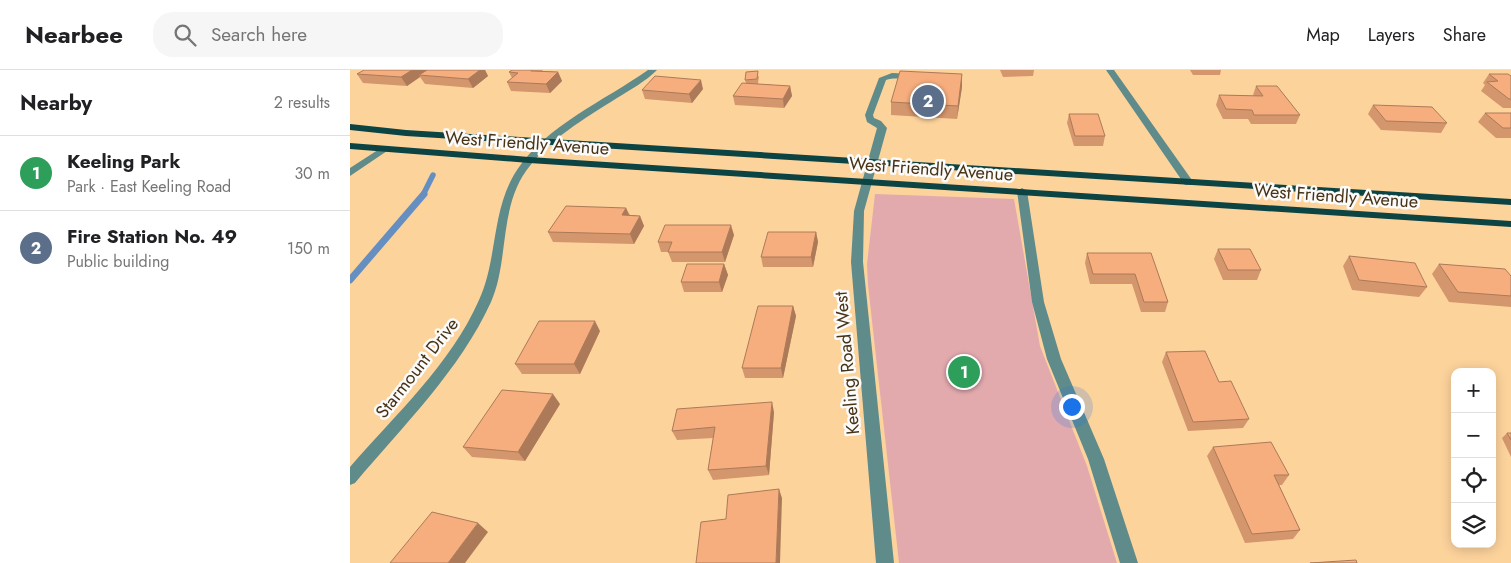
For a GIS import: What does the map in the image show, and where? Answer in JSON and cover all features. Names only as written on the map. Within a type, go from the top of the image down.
[{"type":"main road","name":"West Friendly Avenue","points":[[350,127],[406,133],[1511,202]]},
{"type":"main road","name":"West Friendly Avenue","points":[[350,146],[468,156],[1511,224]]},
{"type":"street","name":"Starmount Drive","points":[[350,478],[450,359],[474,323],[486,299],[496,270],[510,191],[529,160],[548,141],[653,70]]},
{"type":"street","points":[[1110,70],[1189,183]]},
{"type":"street","name":"Keeling Road West","points":[[885,563],[857,262],[859,211],[882,128],[878,123],[870,120],[869,115],[883,78],[892,75],[921,76]]},
{"type":"street","points":[[350,173],[384,149]]},
{"type":"street","points":[[1022,192],[1038,302],[1054,359],[1096,459],[1129,563]]},
{"type":"shaded area","points":[[875,194],[1014,199],[1040,346],[1087,466],[1117,563],[899,563],[868,285],[867,264]]},
{"type":"building","points":[[364,70],[412,70],[401,77],[357,74]]},
{"type":"building","points":[[427,70],[480,70],[468,79],[419,75]]},
{"type":"building","points":[[512,70],[558,72],[546,84],[507,82],[518,73],[509,72]]},
{"type":"building","points":[[758,71],[757,79],[745,80],[746,72]]},
{"type":"building","points":[[900,71],[962,74],[958,106],[891,102]]},
{"type":"building","points":[[1489,74],[1508,74],[1511,76],[1511,99],[1487,82],[1498,81]]},
{"type":"building","points":[[655,76],[701,80],[689,94],[642,90]]},
{"type":"building","points":[[742,83],[790,86],[783,99],[733,96]]},
{"type":"building","points":[[1256,86],[1277,86],[1300,115],[1254,115],[1252,110],[1226,109],[1219,95],[1263,96]]},
{"type":"building","points":[[1373,105],[1432,107],[1447,123],[1386,121]]},
{"type":"building","points":[[1485,113],[1511,113],[1511,128],[1503,128]]},
{"type":"building","points":[[1069,114],[1098,114],[1105,136],[1075,136]]},
{"type":"building","points":[[566,206],[626,208],[622,215],[640,216],[630,234],[548,232]]},
{"type":"building","points":[[665,225],[731,225],[722,252],[668,252],[672,242],[658,242]]},
{"type":"building","points":[[768,232],[816,232],[811,257],[761,257]]},
{"type":"building","points":[[1218,249],[1250,249],[1261,270],[1228,270]]},
{"type":"building","points":[[1087,253],[1151,253],[1168,302],[1144,302],[1135,274],[1093,274]]},
{"type":"building","points":[[1349,256],[1415,263],[1427,287],[1359,280]]},
{"type":"building","points":[[687,264],[724,264],[719,282],[681,282]]},
{"type":"building","points":[[1439,264],[1505,269],[1511,276],[1511,296],[1458,292]]},
{"type":"building","points":[[758,306],[793,306],[781,368],[742,368]]},
{"type":"building","points":[[539,321],[595,321],[574,364],[515,364]]},
{"type":"building","points":[[1205,351],[1219,382],[1231,381],[1249,419],[1193,422],[1166,352]]},
{"type":"building","points":[[502,390],[553,394],[518,452],[463,447]]},
{"type":"building","points":[[772,402],[766,466],[708,470],[715,427],[672,431],[677,409]]},
{"type":"building","points":[[1271,442],[1289,475],[1274,475],[1300,530],[1252,534],[1213,447]]},
{"type":"building","points":[[779,489],[776,563],[696,563],[701,522],[726,519],[728,495]]},
{"type":"building","points":[[432,512],[478,523],[448,563],[390,563]]},
{"type":"building","points":[[1356,560],[1357,563],[1310,563]]},
{"type":"waterway","points":[[423,195],[433,175]]},
{"type":"waterway","points":[[350,280],[424,194]]},
{"type":"place","name":"Fire Station No. 49","points":[[928,101]]},
{"type":"place","name":"Keeling Park","points":[[964,372]]}]
